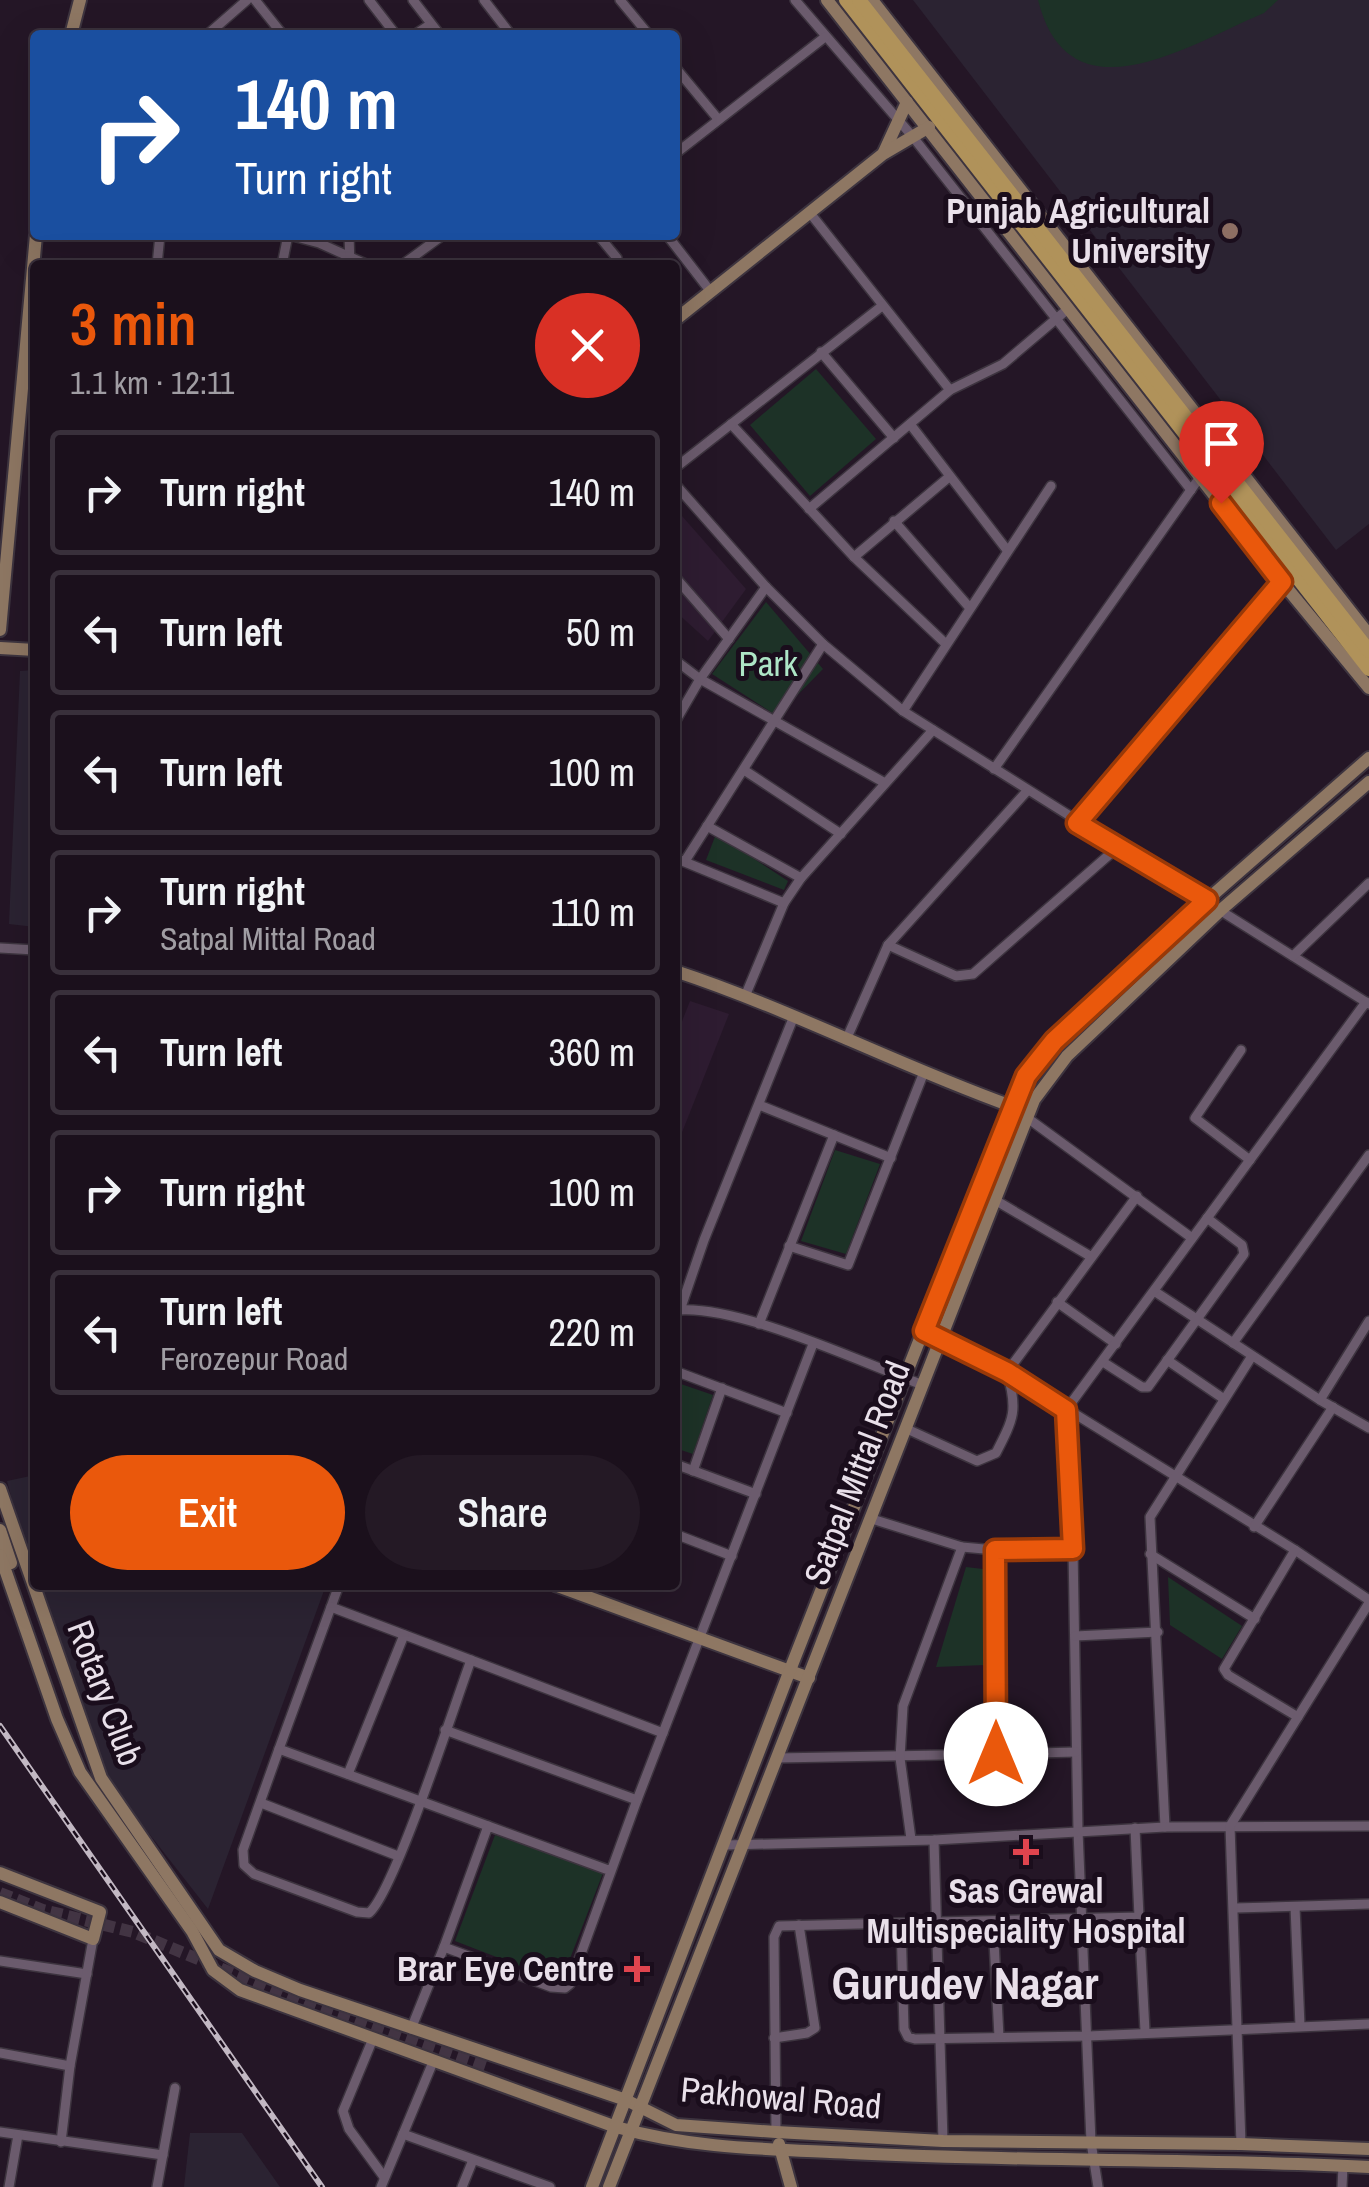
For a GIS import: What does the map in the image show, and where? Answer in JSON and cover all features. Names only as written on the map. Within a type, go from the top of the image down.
[{"type":"main road","points":[[846,0],[1369,669]]},
{"type":"main road","points":[[859,0],[1090,290],[1369,651]]},
{"type":"street","points":[[72,30],[80,0]]},
{"type":"street","points":[[213,30],[247,0]]},
{"type":"street","points":[[255,0],[280,30]]},
{"type":"street","points":[[368,0],[392,30]]},
{"type":"street","points":[[412,0],[436,30]]},
{"type":"street","points":[[484,0],[507,30]]},
{"type":"street","points":[[620,0],[645,30]]},
{"type":"street","points":[[795,0],[913,136],[1191,490]]},
{"type":"street","points":[[827,0],[1369,688]]},
{"type":"street","points":[[872,0],[1369,635]]},
{"type":"street","points":[[422,30],[431,24]]},
{"type":"street","points":[[680,150],[825,36]]},
{"type":"street","points":[[680,73],[718,120]]},
{"type":"street","points":[[883,154],[906,102]]},
{"type":"street","points":[[680,316],[883,154],[929,127]]},
{"type":"street","points":[[810,213],[950,390]]},
{"type":"street","points":[[300,240],[349,260]]},
{"type":"street","points":[[409,260],[436,240]]},
{"type":"street","points":[[602,240],[616,258]]},
{"type":"street","points":[[671,240],[711,292]]},
{"type":"street","points":[[0,630],[30,298]]},
{"type":"street","points":[[680,464],[882,306]]},
{"type":"street","points":[[809,509],[950,390],[1003,364],[1069,308]]},
{"type":"street","points":[[821,352],[894,438]]},
{"type":"street","points":[[730,424],[854,557],[946,644]]},
{"type":"street","points":[[910,424],[1006,550]]},
{"type":"street","points":[[854,557],[950,476]]},
{"type":"street","points":[[994,770],[1200,477]]},
{"type":"street","points":[[904,711],[1050,486]]},
{"type":"street","points":[[680,490],[766,588],[823,644],[904,711],[1368,1003],[1066,1410],[1090,2142],[1098,2187]]},
{"type":"street","points":[[894,522],[969,607]]},
{"type":"street","points":[[1077,823],[1282,582]]},
{"type":"street","points":[[680,584],[729,639]]},
{"type":"street","points":[[680,713],[766,588]]},
{"type":"street","points":[[784,903],[680,860],[708,826],[823,644]]},
{"type":"street","points":[[0,648],[30,650]]},
{"type":"street","points":[[680,664],[700,679],[885,783]]},
{"type":"street","points":[[746,994],[784,903],[801,878],[932,730]]},
{"type":"street","name":"Satpal Mittal Road","points":[[608,2187],[626,2100],[790,1670],[1026,1076],[1054,1041],[1369,758]]},
{"type":"street","points":[[744,770],[841,834]]},
{"type":"street","name":"Satpal Mittal Road","points":[[623,2129],[642,2107],[1026,1116],[1043,1085],[1067,1056],[1222,910],[1369,782]]},
{"type":"street","points":[[846,1040],[888,945],[1027,791]]},
{"type":"street","points":[[708,826],[801,878]]},
{"type":"street","points":[[888,945],[956,976],[973,974],[1118,847]]},
{"type":"street","points":[[1293,956],[1369,883]]},
{"type":"street","points":[[0,948],[30,950]]},
{"type":"street","points":[[680,973],[746,994],[846,1040],[1011,1106],[1192,1238]]},
{"type":"street","points":[[680,1305],[794,1016]]},
{"type":"street","points":[[1241,1050],[1195,1118],[1250,1160]]},
{"type":"street","points":[[789,1246],[848,1265],[924,1072]]},
{"type":"street","points":[[759,1105],[891,1158]]},
{"type":"street","points":[[759,1324],[834,1135]]},
{"type":"street","points":[[1233,1343],[1369,1155]]},
{"type":"street","points":[[1007,1372],[1137,1196]]},
{"type":"street","points":[[994,1200],[1090,1256]]},
{"type":"street","points":[[1103,1362],[1145,1388],[1167,1360],[1245,1250],[1207,1218]]},
{"type":"street","points":[[1154,1291],[1369,1428]]},
{"type":"street","points":[[1057,1302],[1116,1344]]},
{"type":"street","points":[[680,1310],[706,1310],[759,1324],[923,1384]]},
{"type":"street","points":[[1320,1400],[1369,1322]]},
{"type":"street","points":[[924,1331],[1007,1372],[1175,1479],[1296,1550],[1369,1602],[1230,1826],[1241,2144]]},
{"type":"street","points":[[444,1947],[551,1988],[564,1988],[572,1979],[813,1344]]},
{"type":"street","points":[[1165,1827],[1150,1517],[1252,1356]]},
{"type":"street","points":[[1167,1360],[1224,1399]]},
{"type":"street","points":[[907,1430],[977,1461],[987,1459],[996,1453],[1014,1414],[1015,1400],[1007,1372]]},
{"type":"street","points":[[680,1376],[787,1412]]},
{"type":"street","points":[[692,1470],[722,1388]]},
{"type":"street","points":[[1254,1527],[1332,1407]]},
{"type":"street","points":[[680,1466],[756,1494]]},
{"type":"street","name":"Rotary Club","points":[[0,1489],[30,1575]]},
{"type":"street","points":[[872,1519],[962,1547],[1073,1549]]},
{"type":"street","points":[[0,1530],[81,1762],[88,1772],[101,1778]]},
{"type":"street","points":[[680,1536],[732,1556]]},
{"type":"street","points":[[911,1838],[900,1729],[908,1688],[962,1547]]},
{"type":"street","points":[[995,1550],[996,1754]]},
{"type":"street","points":[[1296,1550],[1225,1666],[1225,1672],[1298,1718]]},
{"type":"street","points":[[1150,1554],[1255,1619]]},
{"type":"street","points":[[0,1555],[80,1772],[198,1928]]},
{"type":"street","name":"Rotary Club","points":[[35,1590],[101,1778],[198,1928],[219,1950]]},
{"type":"street","points":[[337,1590],[243,1850],[244,1865],[254,1874],[356,1912],[369,1912],[380,1899],[398,1856],[471,1660]]},
{"type":"street","points":[[568,1590],[809,1678]]},
{"type":"street","points":[[331,1607],[663,1733]]},
{"type":"street","points":[[1074,1636],[1158,1632]]},
{"type":"street","points":[[348,1774],[404,1635]]},
{"type":"street","points":[[445,1730],[637,1800]]},
{"type":"street","points":[[279,1749],[610,1871]]},
{"type":"street","points":[[777,1758],[1076,1752]]},
{"type":"street","points":[[261,1803],[398,1856]]},
{"type":"street","points":[[412,2029],[488,1826]]},
{"type":"street","points":[[726,1845],[934,1840],[1165,1827],[1369,1826]]},
{"type":"street","points":[[1135,1828],[1146,2032]]},
{"type":"street","points":[[934,1840],[943,2141]]},
{"type":"street","points":[[0,1873],[100,1912],[70,2066],[61,2142]]},
{"type":"street","points":[[0,1902],[93,1939]]},
{"type":"street","points":[[1235,1908],[1369,1904]]},
{"type":"street","points":[[1295,1907],[1300,2026]]},
{"type":"street","points":[[791,2187],[776,2132],[774,1936],[779,1926],[1139,1917]]},
{"type":"street","points":[[993,1922],[998,2037]]},
{"type":"street","points":[[901,1924],[906,2034],[915,2039],[1369,2024]]},
{"type":"street","points":[[774,2038],[815,2028],[799,1925]]},
{"type":"street","name":"Pakhowal Road","points":[[198,1928],[221,1979],[274,2005],[623,2129],[692,2144],[942,2158],[1369,2167]]},
{"type":"street","name":"Pakhowal Road","points":[[219,1950],[254,1971],[300,1990],[626,2100],[676,2125],[943,2141],[1369,2149]]},
{"type":"street","points":[[0,1961],[86,1974]]},
{"type":"street","points":[[372,2040],[343,2112],[383,2182]]},
{"type":"street","points":[[0,2054],[70,2066]]},
{"type":"street","points":[[383,2182],[433,2062]]},
{"type":"street","points":[[158,2187],[176,2088]]},
{"type":"street","points":[[592,2187],[623,2129]]},
{"type":"street","points":[[0,2132],[163,2155]]},
{"type":"street","points":[[403,2134],[550,2187]]},
{"type":"street","points":[[9,2187],[18,2135]]},
{"type":"street","points":[[462,2187],[474,2160]]},
{"type":"street","points":[[1342,2166],[1342,2187]]},
{"type":"shaded area","name":"Punjab Agricultural University","points":[[913,0],[1369,0],[1369,524],[1336,550]]},
{"type":"shaded area","points":[[680,514],[746,589],[708,641],[680,616]]},
{"type":"shaded area","points":[[30,670],[30,926],[9,924],[20,671]]},
{"type":"shaded area","points":[[690,1001],[729,1014],[680,1137],[680,1026]]},
{"type":"shaded area","points":[[30,1476],[30,1568],[7,1481]]},
{"type":"shaded area","points":[[324,1590],[208,1909],[104,1776],[36,1591]]},
{"type":"shaded area","points":[[190,2133],[242,2133],[280,2187],[184,2187]]},
{"type":"green space","points":[[1038,0],[1278,0],[1264,13],[1168,55],[1135,65],[1104,67],[1076,59],[1054,37]]},
{"type":"green space","points":[[816,369],[876,439],[810,496],[750,425]]},
{"type":"green space","name":"Park","points":[[766,602],[823,669],[777,716],[712,674]]},
{"type":"green space","points":[[716,834],[788,881],[784,890],[706,860]]},
{"type":"green space","points":[[835,1150],[880,1164],[846,1254],[801,1241]]},
{"type":"green space","points":[[680,1384],[713,1395],[693,1454],[680,1450]]},
{"type":"green space","points":[[966,1567],[983,1569],[985,1665],[936,1667]]},
{"type":"green space","points":[[1168,1577],[1242,1626],[1222,1659],[1170,1625]]},
{"type":"green space","points":[[495,1835],[603,1873],[561,1982],[455,1941]]},
{"type":"tunnel","points":[[0,1893],[43,1910],[133,1932],[316,2008],[491,2068]]},
{"type":"railway","points":[[0,1726],[322,2187]]},
{"type":"place","name":"Punjab Agricultural University","points":[[1230,231]]},
{"type":"place","name":"Sas Grewal Multispeciality Hospital","points":[[1026,1852]]},
{"type":"place","name":"Brar Eye Centre","points":[[637,1969]]},
{"type":"district","name":"Gurudev Nagar","points":[[965,1983]]},
{"type":"route","points":[[996,1754],[995,1550],[1073,1549],[1066,1410],[1007,1372],[924,1331],[1018,1089],[1034,1063],[1207,900],[1077,823],[1282,582],[1221,503]]}]
